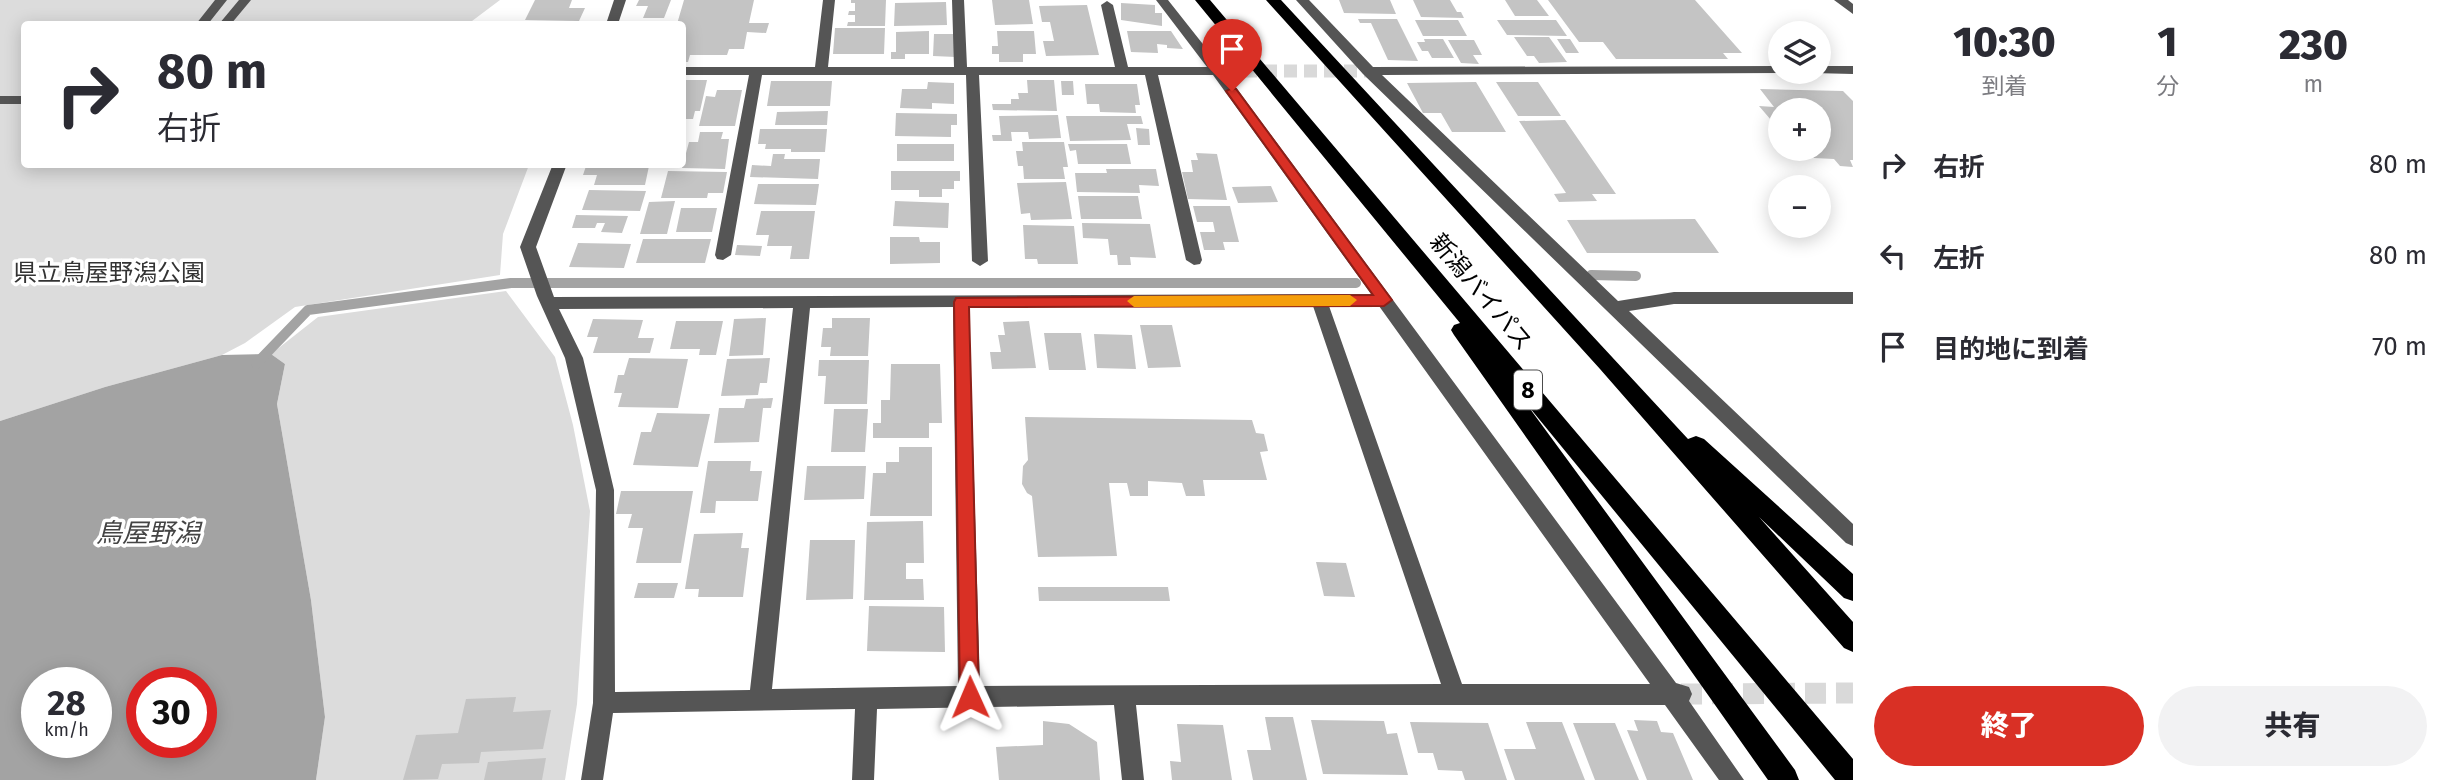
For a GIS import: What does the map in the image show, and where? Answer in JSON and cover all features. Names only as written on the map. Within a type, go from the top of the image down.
[{"type":"highway","name":"新潟バイパス","points":[[1202,0],[1853,780]]},
{"type":"highway","name":"新潟バイパス","points":[[1273,0],[1607,363],[1853,640]]},
{"type":"highway","points":[[1363,192],[1785,780]]},
{"type":"highway","points":[[1607,363],[1853,590]]},
{"type":"street","points":[[204,21],[221,0]]},
{"type":"street","points":[[228,21],[245,0]]},
{"type":"street","points":[[613,21],[621,0]]},
{"type":"street","points":[[821,71],[829,0]]},
{"type":"street","points":[[958,0],[980,261]]},
{"type":"street","points":[[1162,0],[1221,71],[1384,300],[1676,694],[1733,780]]},
{"type":"street","points":[[1302,0],[1369,71],[1853,537]]},
{"type":"street","points":[[1840,0],[1853,10]]},
{"type":"street","points":[[1107,5],[1122,71]]},
{"type":"street","points":[[1369,71],[1768,70]]},
{"type":"street","points":[[1831,70],[1853,70]]},
{"type":"street","points":[[686,71],[1221,71]]},
{"type":"street","points":[[1151,71],[1194,260]]},
{"type":"street","points":[[723,255],[756,72]]},
{"type":"street","points":[[0,100],[21,100]]},
{"type":"street","points":[[558,168],[528,247],[537,275],[574,358],[605,490],[604,702],[592,780]]},
{"type":"street","points":[[1615,306],[1674,298],[1853,298]]},
{"type":"street","points":[[547,299],[802,303],[1384,300]]},
{"type":"street","points":[[1319,300],[1455,694]]},
{"type":"street","points":[[961,302],[970,697]]},
{"type":"street","points":[[760,700],[802,303]]},
{"type":"street","points":[[604,702],[1124,695],[1676,694]]},
{"type":"street","points":[[1124,695],[1133,780]]},
{"type":"street","points":[[863,780],[866,699]]},
{"type":"green space","name":"県立鳥屋野潟公園","points":[[0,0],[500,0],[472,21],[21,21],[21,168],[528,168],[503,234],[500,275],[295,307],[245,343],[222,355],[105,387],[0,421]]},
{"type":"green space","points":[[506,291],[555,357],[573,425],[590,511],[577,704],[565,780],[316,780],[325,717],[311,600],[277,404],[285,364],[271,354],[318,317]]},
{"type":"water","name":"鳥屋野潟","points":[[271,354],[285,364],[277,404],[311,600],[325,717],[316,780],[0,780],[0,421],[105,387],[222,355]]},
{"type":"building","points":[[535,0],[572,0],[569,8],[585,8],[579,21],[525,20]]},
{"type":"building","points":[[639,0],[671,0],[664,18],[643,18],[648,6],[636,6]]},
{"type":"building","points":[[684,0],[754,0],[749,23],[769,23],[766,33],[747,32],[744,49],[729,49],[727,55],[690,55],[686,62],[686,21],[678,21]]},
{"type":"building","points":[[851,0],[886,0],[885,26],[847,26],[848,22],[855,22],[855,15],[848,15],[849,11],[855,11],[855,3],[851,3]]},
{"type":"building","points":[[992,0],[1029,0],[1033,24],[995,25]]},
{"type":"building","points":[[1339,0],[1390,0],[1396,14],[1344,13]]},
{"type":"building","points":[[1413,0],[1450,0],[1464,18],[1421,17]]},
{"type":"building","points":[[1505,0],[1537,0],[1549,16],[1515,16]]},
{"type":"building","points":[[1548,0],[1695,0],[1742,53],[1723,53],[1728,59],[1616,59],[1603,42],[1579,42]]},
{"type":"building","points":[[946,2],[947,25],[894,26],[895,3]]},
{"type":"building","points":[[1121,3],[1155,5],[1155,13],[1162,13],[1162,26],[1121,20]]},
{"type":"building","points":[[1087,5],[1099,55],[1046,56],[1043,41],[1054,41],[1050,22],[1042,22],[1039,6]]},
{"type":"building","points":[[1358,19],[1397,19],[1418,61],[1388,60],[1371,23],[1360,23]]},
{"type":"building","points":[[1415,20],[1458,20],[1467,36],[1423,36]]},
{"type":"building","points":[[1497,20],[1556,20],[1567,36],[1507,35]]},
{"type":"building","points":[[835,28],[885,28],[884,54],[833,54]]},
{"type":"building","points":[[929,31],[929,54],[905,54],[905,59],[891,59],[891,52],[896,52],[896,32]]},
{"type":"building","points":[[997,31],[1034,31],[1036,54],[1023,54],[1023,62],[999,62],[999,54],[992,54],[992,46],[998,46]]},
{"type":"building","points":[[1127,31],[1171,31],[1183,49],[1157,44],[1158,53],[1131,52]]},
{"type":"building","points":[[934,34],[956,34],[956,57],[933,56]]},
{"type":"building","points":[[1514,37],[1549,37],[1567,62],[1539,63],[1534,56],[1527,56]]},
{"type":"building","points":[[1424,39],[1443,39],[1454,58],[1432,58],[1428,51],[1422,51],[1417,42],[1425,42]]},
{"type":"building","points":[[1557,39],[1570,39],[1579,53],[1566,53]]},
{"type":"building","points":[[1448,40],[1474,40],[1482,55],[1473,55],[1479,64],[1461,63]]},
{"type":"building","points":[[686,80],[707,80],[700,111],[695,111],[693,119],[686,119]]},
{"type":"building","points":[[1027,80],[1054,80],[1057,111],[993,110],[992,104],[1011,104],[1011,99],[1019,99],[1018,93],[1028,93]]},
{"type":"building","points":[[771,81],[832,81],[830,106],[767,106]]},
{"type":"building","points":[[1061,81],[1073,81],[1074,95],[1062,95]]},
{"type":"building","points":[[928,82],[954,83],[954,104],[932,103],[932,109],[900,108],[902,89],[927,89]]},
{"type":"building","points":[[1476,82],[1506,132],[1452,132],[1441,113],[1423,113],[1407,83]]},
{"type":"building","points":[[1496,82],[1538,82],[1561,116],[1518,116]]},
{"type":"building","points":[[1085,84],[1137,84],[1140,105],[1135,105],[1136,113],[1100,112],[1099,104],[1087,104]]},
{"type":"building","points":[[1760,89],[1843,91],[1853,101],[1853,160],[1850,160],[1853,167],[1840,166],[1831,159],[1831,98],[1768,99]]},
{"type":"building","points":[[717,90],[742,90],[735,126],[699,126],[706,96],[715,97]]},
{"type":"building","points":[[1759,106],[1768,107],[1768,116]]},
{"type":"building","points":[[828,111],[827,125],[775,125],[777,112]]},
{"type":"building","points":[[896,113],[957,114],[957,125],[951,125],[951,137],[895,136]]},
{"type":"building","points":[[1058,115],[1061,138],[1029,139],[1028,132],[1011,132],[1012,141],[993,141],[992,135],[1001,135],[999,116]]},
{"type":"building","points":[[1066,116],[1141,116],[1143,124],[1127,124],[1131,140],[1070,141]]},
{"type":"building","points":[[1565,120],[1616,194],[1592,194],[1597,201],[1559,202],[1554,194],[1566,193],[1519,121]]},
{"type":"building","points":[[1136,128],[1149,129],[1150,145],[1138,145]]},
{"type":"building","points":[[760,129],[827,129],[825,152],[765,149],[766,144],[758,144]]},
{"type":"building","points":[[700,132],[723,132],[721,139],[729,139],[725,169],[682,168],[686,168],[689,142],[698,142]]},
{"type":"building","points":[[1022,142],[1064,142],[1068,167],[1063,167],[1065,179],[1024,179],[1023,166],[1018,166],[1016,151],[1023,151]]},
{"type":"building","points":[[897,144],[954,144],[954,161],[897,161]]},
{"type":"building","points":[[1068,144],[1127,144],[1131,164],[1078,164],[1076,150],[1070,151]]},
{"type":"building","points":[[1196,153],[1217,154],[1227,200],[1188,199],[1182,172],[1193,172],[1191,160],[1198,160]]},
{"type":"building","points":[[773,154],[785,154],[784,159],[820,159],[818,179],[750,177],[752,165],[771,166]]},
{"type":"building","points":[[585,168],[649,168],[645,185],[594,185],[597,175],[583,175]]},
{"type":"building","points":[[1106,169],[1156,169],[1159,186],[1139,185],[1140,193],[1077,192],[1075,173],[1107,173]]},
{"type":"building","points":[[668,171],[727,172],[723,193],[708,193],[707,198],[661,198]]},
{"type":"building","points":[[891,171],[960,171],[960,181],[954,181],[954,189],[942,189],[942,197],[919,197],[919,190],[891,190]]},
{"type":"building","points":[[1066,182],[1072,219],[1031,220],[1030,213],[1021,214],[1017,183]]},
{"type":"building","points":[[758,184],[819,184],[816,205],[754,204]]},
{"type":"building","points":[[1271,186],[1278,202],[1238,203],[1232,187]]},
{"type":"building","points":[[589,190],[646,191],[640,211],[582,210]]},
{"type":"building","points":[[1078,196],[1138,196],[1142,219],[1081,219]]},
{"type":"building","points":[[675,201],[667,234],[640,234],[649,202]]},
{"type":"building","points":[[895,201],[949,203],[948,228],[893,226]]},
{"type":"building","points":[[1193,206],[1230,206],[1239,242],[1223,242],[1225,250],[1204,250],[1200,232],[1215,232],[1213,222],[1197,222]]},
{"type":"building","points":[[681,208],[717,208],[712,232],[676,232]]},
{"type":"building","points":[[761,211],[815,211],[809,259],[790,259],[792,246],[767,246],[769,235],[756,235]]},
{"type":"building","points":[[576,215],[628,216],[622,233],[601,232],[605,223],[597,223],[595,228],[572,228]]},
{"type":"building","points":[[1695,219],[1719,253],[1587,253],[1567,220]]},
{"type":"building","points":[[1082,223],[1150,224],[1156,258],[1130,257],[1131,265],[1118,265],[1117,255],[1110,255],[1108,239],[1083,238]]},
{"type":"building","points":[[1023,225],[1074,226],[1078,264],[1038,264],[1037,259],[1025,259]]},
{"type":"building","points":[[890,237],[919,237],[920,242],[940,242],[940,263],[890,264]]},
{"type":"building","points":[[643,239],[711,239],[705,263],[636,263]]},
{"type":"building","points":[[578,243],[631,244],[624,268],[569,267]]},
{"type":"building","points":[[737,245],[762,246],[760,256],[735,255]]},
{"type":"building","points":[[766,318],[763,355],[729,356],[734,319]]},
{"type":"building","points":[[832,318],[870,318],[868,356],[830,356],[831,347],[821,347],[823,328],[832,328]]},
{"type":"building","points":[[593,319],[643,320],[638,338],[654,338],[650,353],[593,353],[598,337],[587,337]]},
{"type":"building","points":[[676,321],[723,321],[716,355],[699,355],[700,349],[670,349]]},
{"type":"building","points":[[1029,321],[1036,368],[992,369],[990,352],[1001,352],[998,335],[1005,335],[1003,322]]},
{"type":"building","points":[[1140,325],[1172,325],[1181,367],[1148,368]]},
{"type":"building","points":[[1044,333],[1081,333],[1086,370],[1049,370]]},
{"type":"building","points":[[1094,334],[1132,335],[1136,369],[1097,368]]},
{"type":"building","points":[[629,358],[688,359],[678,408],[618,407],[622,393],[614,393],[618,375],[624,375]]},
{"type":"building","points":[[770,358],[767,383],[760,383],[758,395],[721,396],[727,359]]},
{"type":"building","points":[[819,360],[869,360],[867,404],[824,404],[826,376],[818,376]]},
{"type":"building","points":[[891,364],[940,364],[942,423],[929,423],[929,438],[873,438],[873,423],[881,423],[881,400],[890,400]]},
{"type":"building","points":[[773,398],[771,408],[763,408],[759,442],[714,443],[719,408],[744,408],[746,399]]},
{"type":"building","points":[[834,409],[868,409],[865,452],[831,452]]},
{"type":"building","points":[[657,413],[710,414],[698,467],[633,465],[641,432],[651,432]]},
{"type":"building","points":[[1025,417],[1252,420],[1256,433],[1264,434],[1268,451],[1260,452],[1267,480],[1203,480],[1205,496],[1186,496],[1182,483],[1148,481],[1148,496],[1130,496],[1127,483],[1109,483],[1117,556],[1038,557],[1032,496],[1022,484],[1023,466],[1028,460]]},
{"type":"building","points":[[899,447],[932,447],[932,516],[870,516],[873,473],[886,473],[886,462],[899,462]]},
{"type":"building","points":[[708,461],[751,461],[750,471],[762,471],[758,501],[716,501],[715,513],[700,513]]},
{"type":"building","points":[[807,466],[866,466],[864,499],[804,500]]},
{"type":"building","points":[[621,491],[693,491],[681,563],[636,563],[643,528],[628,528],[632,514],[616,514]]},
{"type":"building","points":[[923,521],[924,563],[906,563],[906,579],[923,579],[924,600],[864,600],[867,522]]},
{"type":"building","points":[[743,533],[741,548],[749,548],[743,597],[698,597],[699,589],[685,589],[694,534]]},
{"type":"building","points":[[810,540],[855,540],[853,599],[806,600]]},
{"type":"building","points":[[1316,562],[1346,563],[1355,597],[1324,596]]},
{"type":"building","points":[[638,583],[678,583],[674,598],[634,598]]},
{"type":"building","points":[[1038,587],[1168,587],[1170,601],[1039,601]]},
{"type":"building","points":[[869,606],[944,607],[945,652],[867,651]]},
{"type":"building","points":[[516,697],[513,712],[551,710],[543,749],[481,752],[479,763],[442,764],[438,779],[403,780],[416,735],[458,733],[466,699]]},
{"type":"building","points":[[1265,717],[1293,717],[1307,780],[1253,780],[1247,750],[1271,750]]},
{"type":"building","points":[[1311,720],[1384,721],[1387,734],[1397,733],[1408,775],[1323,774]]},
{"type":"building","points":[[1634,720],[1657,721],[1661,732],[1673,733],[1693,780],[1647,780],[1627,730],[1638,731]]},
{"type":"building","points":[[1043,721],[1069,724],[1097,742],[1100,780],[999,780],[996,747],[1043,745]]},
{"type":"building","points":[[1410,722],[1488,723],[1507,780],[1465,780],[1462,771],[1438,770],[1433,753],[1418,753]]},
{"type":"building","points":[[1526,722],[1562,722],[1585,780],[1515,780],[1504,749],[1536,749]]},
{"type":"building","points":[[1573,723],[1615,723],[1639,780],[1595,780]]},
{"type":"building","points":[[1177,724],[1223,725],[1232,780],[1172,780],[1170,761],[1181,762]]},
{"type":"building","points":[[546,758],[542,780],[484,780],[488,762]]},
{"type":"waterway","points":[[1591,275],[1636,276]]},
{"type":"waterway","points":[[256,364],[308,310],[511,283],[1356,283]]},
{"type":"tunnel","points":[[1224,71],[1368,71]]},
{"type":"tunnel","points":[[1681,694],[1853,693]]},
{"type":"slow traffic","points":[[1134,301],[1350,300]]},
{"type":"route","points":[[970,697],[961,302],[1384,300],[1232,91]]}]
